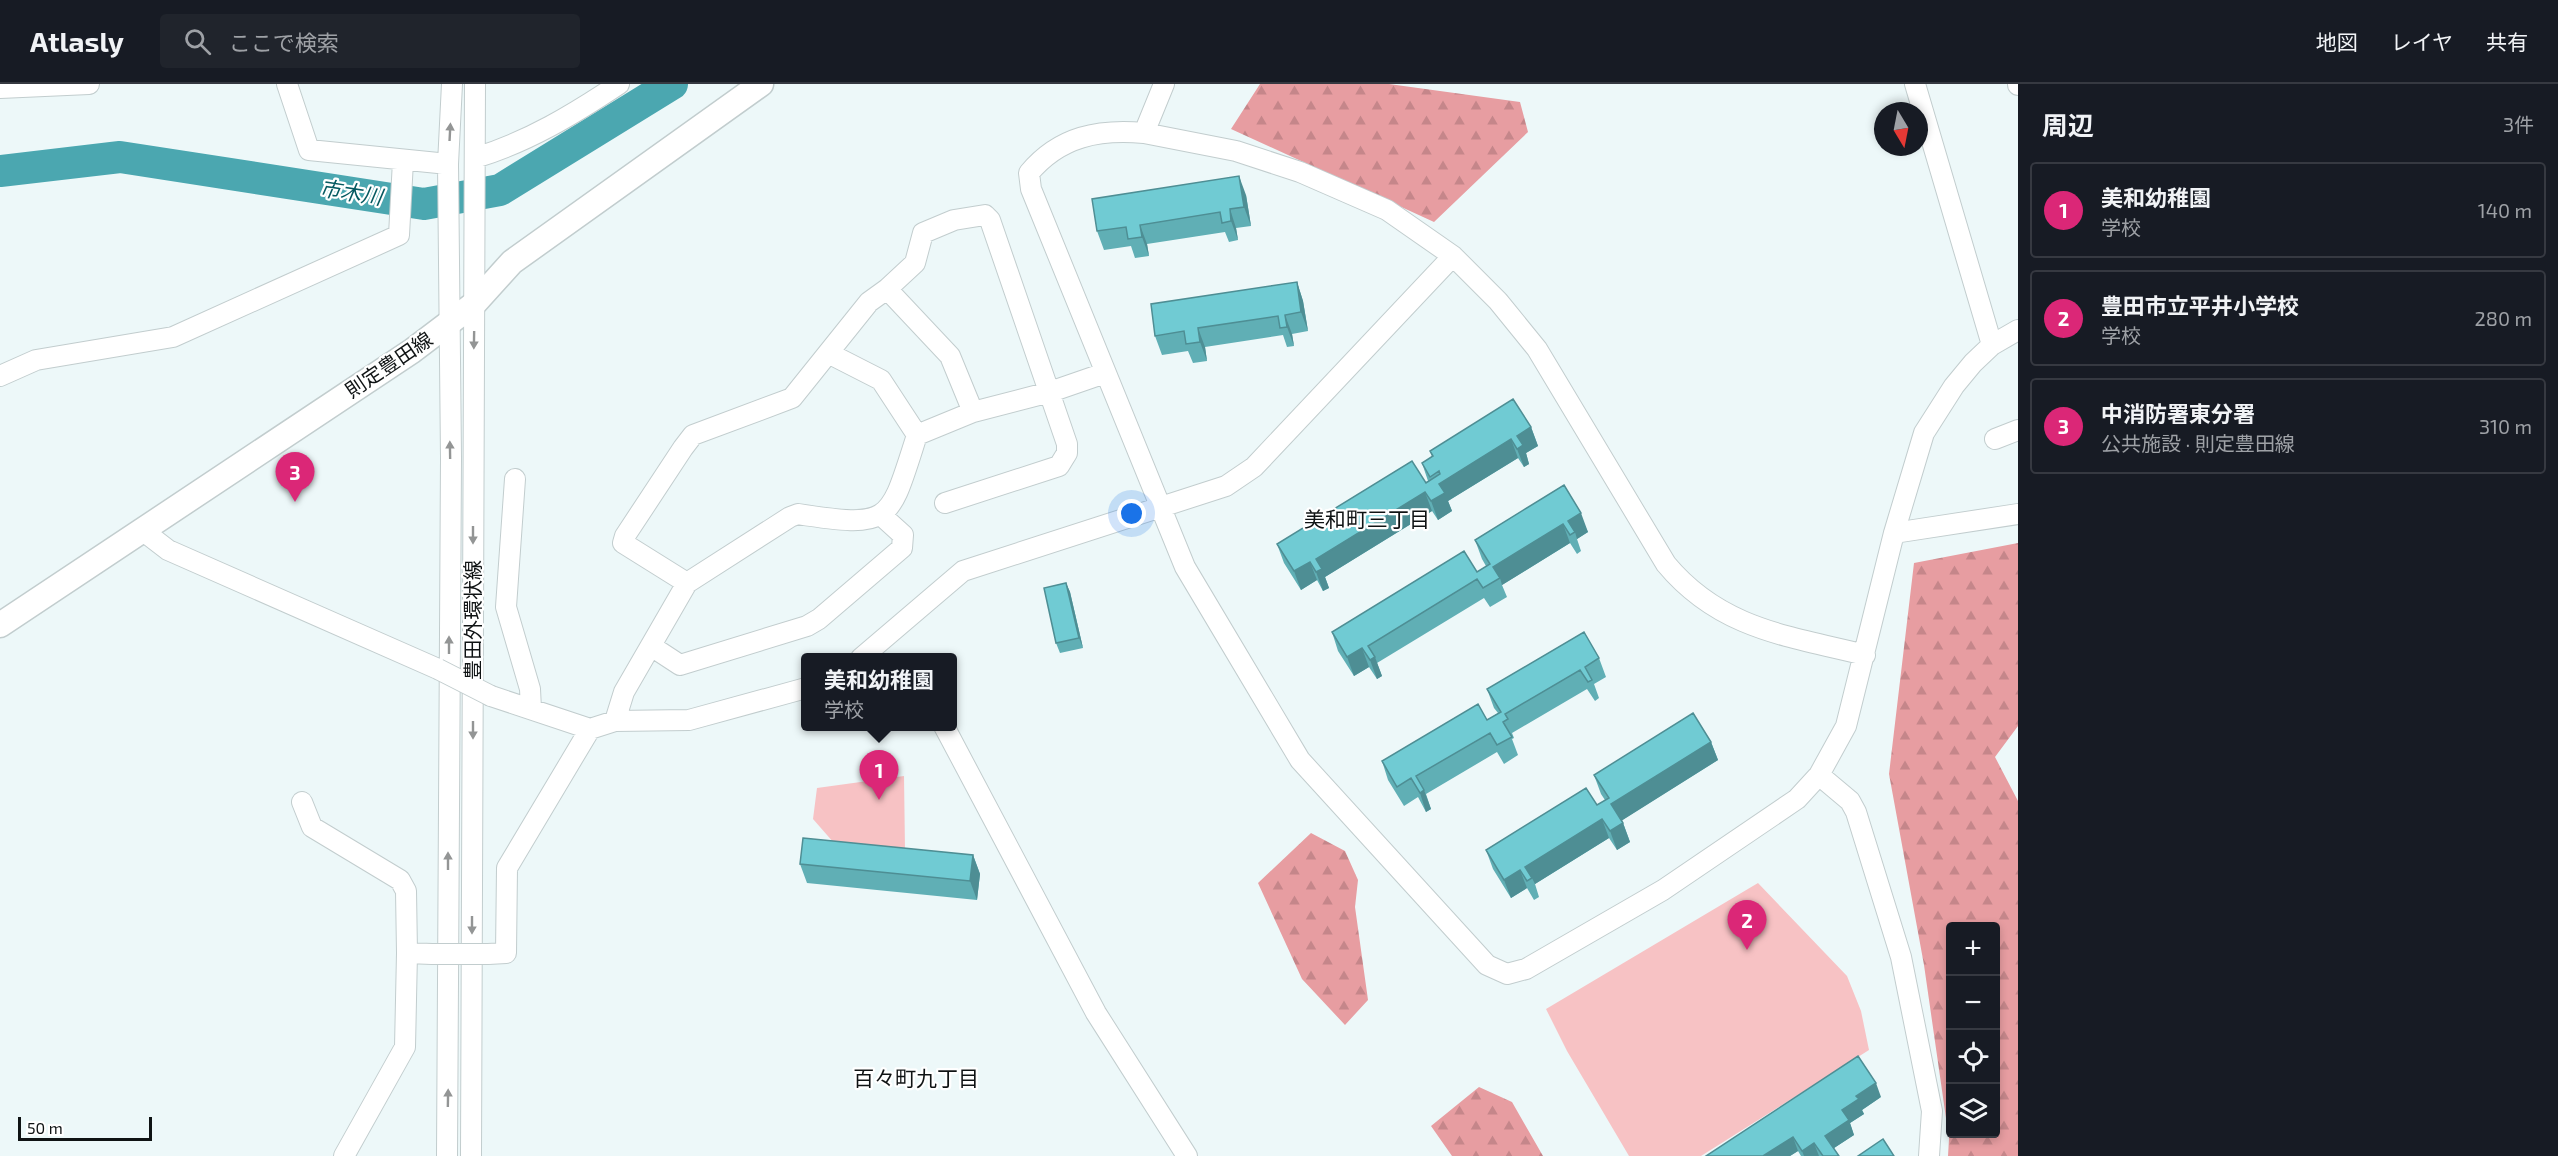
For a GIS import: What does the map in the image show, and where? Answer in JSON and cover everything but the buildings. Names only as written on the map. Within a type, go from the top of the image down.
[{"type":"main road","name":"則定豊田線","points":[[0,625],[412,351],[474,304],[512,262],[761,84]]},
{"type":"street","points":[[0,88],[89,84]]},
{"type":"street","points":[[287,84],[309,150],[402,170],[449,172]]},
{"type":"street","name":"豊田外環状線","points":[[447,1156],[448,223],[452,84]]},
{"type":"street","name":"豊田外環状線","points":[[471,1156],[475,84]]},
{"type":"street","points":[[474,164],[512,147],[586,106],[619,84]]},
{"type":"street","points":[[1144,133],[1164,84]]},
{"type":"street","points":[[1915,84],[1992,345]]},
{"type":"street","points":[[1865,655],[1748,625],[1706,603],[1678,578],[1666,564],[1537,349],[1498,301],[1453,256],[1387,210],[1300,172],[1236,151],[1144,133],[1111,130],[1092,134],[1044,156],[1029,173],[1031,189],[1159,508],[1185,567],[1300,760],[1486,965],[1507,974],[1526,969],[1663,890],[1797,799],[1819,775],[1846,726],[1865,655],[1894,533],[1924,434],[1954,386],[1992,345],[2018,330]]},
{"type":"street","points":[[0,376],[36,360],[173,337],[399,235],[402,170]]},
{"type":"street","points":[[687,583],[623,543],[693,435],[792,398],[830,354],[869,302],[915,263],[923,233],[954,220],[985,215],[990,220],[1050,392],[1067,444],[1067,453],[1059,466],[945,503]]},
{"type":"street","points":[[866,653],[963,571],[1226,486],[1254,466],[1453,256]]},
{"type":"street","points":[[887,289],[950,356],[974,412]]},
{"type":"street","points":[[830,354],[881,380],[917,435]]},
{"type":"street","points":[[917,435],[974,412],[1050,392],[1105,373]]},
{"type":"street","points":[[1995,439],[2018,430]]},
{"type":"street","points":[[615,721],[624,692],[687,583],[798,514],[858,522],[881,515],[896,501],[917,435]]},
{"type":"street","points":[[515,478],[506,607],[530,689],[531,709]]},
{"type":"street","points":[[1894,533],[2018,514]]},
{"type":"street","points":[[651,646],[680,665],[807,626],[819,619],[902,548],[903,535],[881,515]]},
{"type":"street","points":[[142,530],[168,550],[438,669],[491,696],[590,729],[615,721],[689,720],[801,689]]},
{"type":"street","points":[[407,953],[489,954],[506,952],[507,868],[590,729]]},
{"type":"street","points":[[947,731],[1096,1013],[1187,1156]]},
{"type":"street","points":[[1819,775],[1850,801],[1856,812],[1901,957],[1932,1111],[1929,1156]]},
{"type":"street","points":[[302,802],[312,827],[400,880],[406,891],[405,1047],[344,1156]]},
{"type":"shaded area","points":[[904,776],[905,850],[834,843],[813,819],[817,788]]},
{"type":"shaded area","points":[[1758,883],[1847,976],[1861,1011],[1869,1050],[1701,1156],[1629,1156],[1567,1051],[1546,1009]]},
{"type":"green space","points":[[1260,84],[1389,84],[1520,102],[1528,132],[1434,222],[1231,129]]},
{"type":"green space","points":[[2018,543],[2018,726],[1995,757],[2018,801],[2018,1156],[1948,1156],[1949,1138],[2000,1138],[2000,922],[1946,922],[1946,1118],[1924,965],[1889,774],[1914,563]]},
{"type":"green space","points":[[1311,833],[1345,851],[1358,880],[1355,907],[1368,1000],[1345,1025],[1302,979],[1258,883]]},
{"type":"green space","points":[[1479,1087],[1512,1102],[1543,1156],[1452,1156],[1431,1126]]},
{"type":"waterway","name":"市木川","points":[[0,171],[120,157],[424,204],[500,190],[672,84]]},
{"type":"place","name":"中消防署東分署","points":[[295,502]]},
{"type":"place","name":"美和幼稚園","points":[[879,800]]},
{"type":"place","name":"豊田市立平井小学校","points":[[1747,950]]},
{"type":"district","name":"美和町三丁目","points":[[1367,520]]},
{"type":"district","name":"百々町九丁目","points":[[916,1079]]}]
